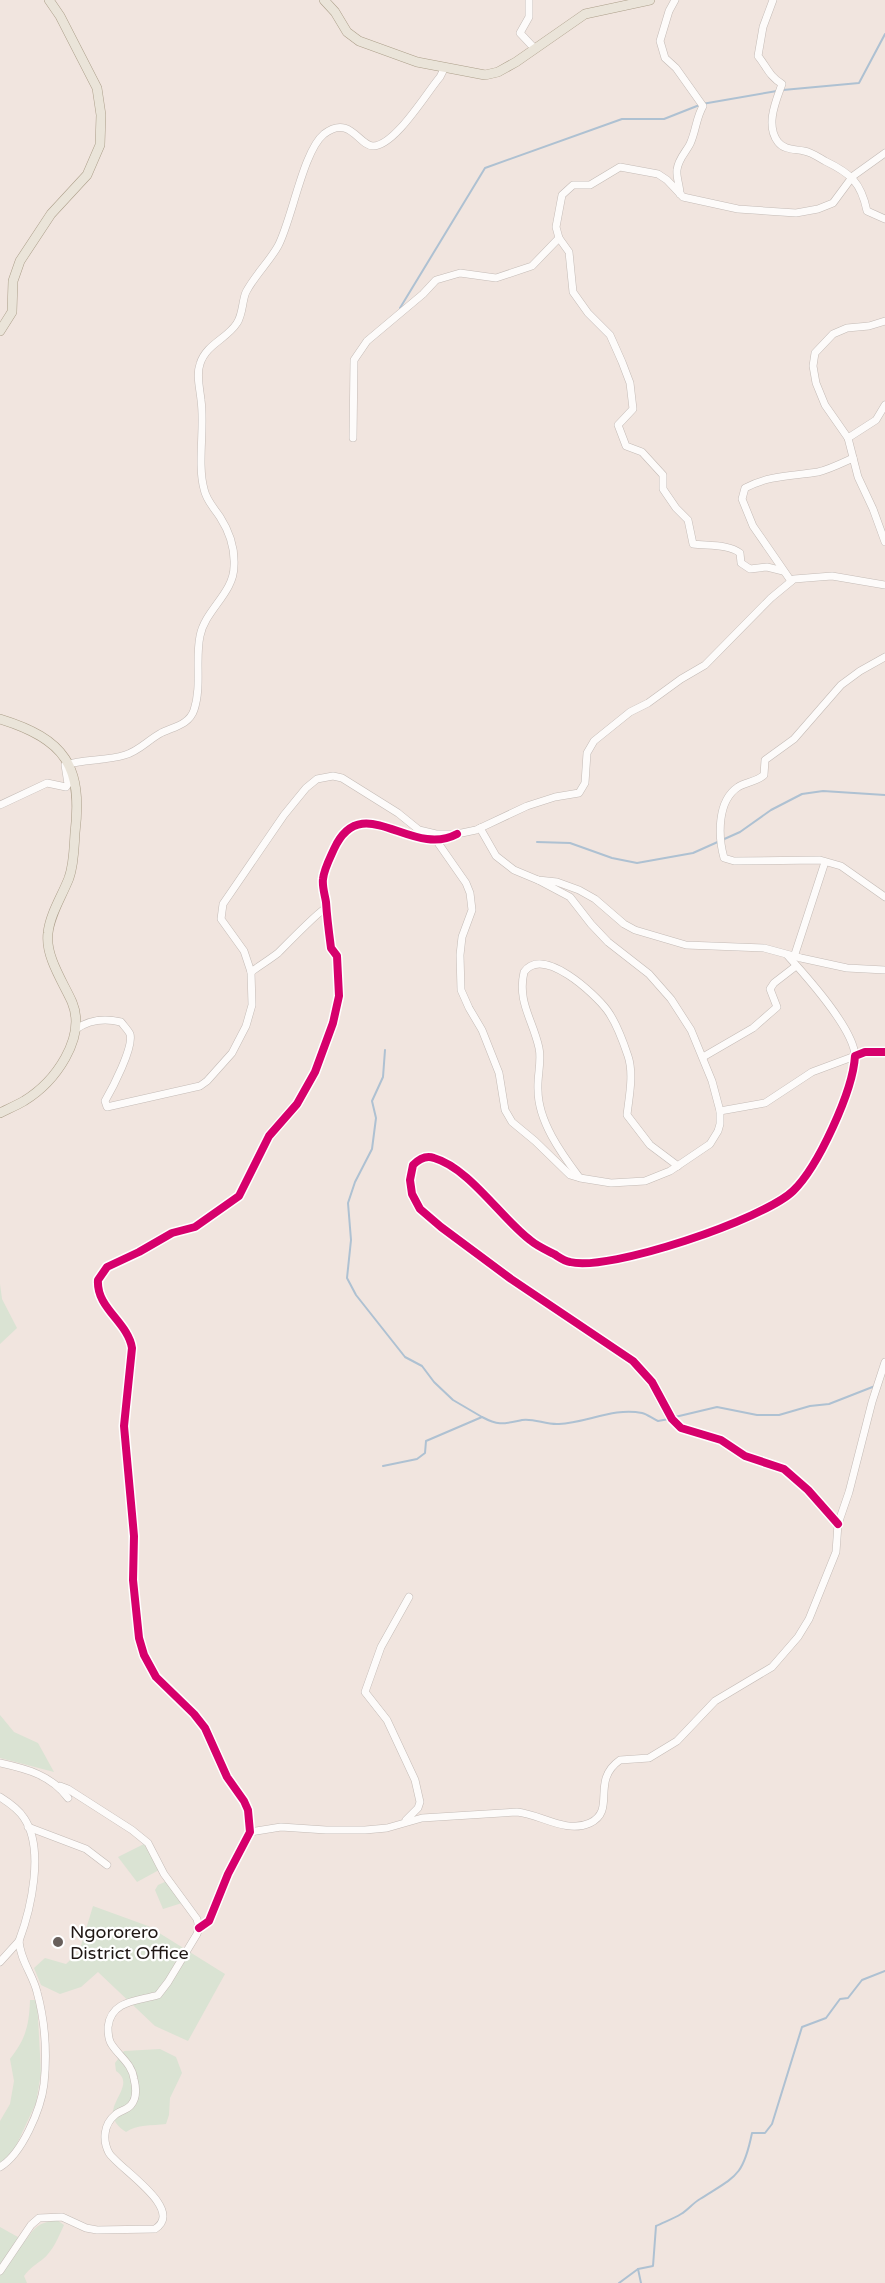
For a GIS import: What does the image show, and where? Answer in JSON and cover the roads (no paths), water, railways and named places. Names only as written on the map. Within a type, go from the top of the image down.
[{"type":"main road","points":[[0,331],[12,312],[13,281],[20,261],[51,214],[87,175],[100,145],[101,115],[97,88],[60,16],[49,0]]},
{"type":"main road","points":[[324,0],[335,12],[347,32],[359,41],[417,62],[444,69],[485,75],[507,68],[585,14],[650,0]]},
{"type":"main road","points":[[0,719],[44,738],[60,751],[69,763],[75,780],[77,818],[69,878],[50,923],[47,936],[53,960],[73,1004],[76,1029],[64,1060],[52,1076],[25,1101],[0,1113]]},
{"type":"street","points":[[529,0],[529,17],[520,33],[535,49]]},
{"type":"street","points":[[675,0],[669,11],[660,41],[665,58],[676,68],[703,106],[690,145],[681,157],[676,170],[680,194]]},
{"type":"street","points":[[773,0],[763,27],[758,56],[764,63],[766,72],[782,84],[772,115],[773,131],[778,142],[786,147],[807,151],[847,172],[865,200],[867,211],[885,219]]},
{"type":"street","points":[[0,805],[47,783],[66,787],[68,784],[65,765],[127,755],[158,735],[185,722],[193,713],[198,686],[200,633],[234,573],[227,528],[208,500],[204,489],[203,418],[199,365],[210,348],[238,321],[250,285],[278,247],[312,150],[322,136],[332,130],[344,128],[353,131],[367,144],[373,146],[379,144],[398,130],[408,119],[444,69]]},
{"type":"street","points":[[783,571],[767,567],[750,569],[741,563],[740,553],[736,549],[726,549],[719,545],[693,544],[688,520],[676,508],[663,489],[663,475],[642,452],[626,446],[618,425],[633,409],[630,383],[610,335],[588,313],[573,292],[569,252],[559,238],[556,227],[562,195],[573,185],[590,185],[620,167],[658,174],[683,197],[738,209],[796,213],[818,209],[833,203],[852,178],[885,153]]},
{"type":"street","points":[[353,438],[354,360],[367,341],[423,294],[436,280],[460,273],[496,279],[532,266],[559,238]]},
{"type":"street","points":[[885,321],[869,326],[847,328],[833,334],[813,358],[814,377],[819,391],[825,405],[848,438],[858,477],[871,503],[885,542]]},
{"type":"street","points":[[848,438],[876,420],[885,405]]},
{"type":"street","points":[[791,581],[753,526],[742,499],[745,488],[767,479],[828,469],[853,458]]},
{"type":"street","points":[[0,2271],[31,2225],[39,2218],[62,2217],[86,2228],[97,2230],[155,2229],[162,2223],[164,2216],[157,2200],[132,2173],[116,2162],[108,2151],[104,2137],[106,2127],[114,2116],[130,2106],[136,2093],[133,2069],[111,2044],[108,2029],[111,2017],[121,2005],[158,1995],[189,1948],[199,1928],[209,1921],[228,1874],[250,1832],[248,1810],[227,1777],[205,1728],[156,1677],[144,1655],[139,1638],[133,1580],[134,1536],[124,1426],[132,1348],[129,1339],[99,1294],[98,1280],[108,1267],[172,1233],[195,1227],[236,1199],[269,1136],[306,1090],[333,1023],[339,996],[337,956],[331,948],[324,872],[337,844],[349,828],[374,824],[413,838],[436,840],[480,828],[527,806],[555,797],[579,793],[585,783],[587,753],[598,737],[630,712],[648,703],[705,665],[771,598],[791,581],[807,577],[832,576],[885,585]]},
{"type":"street","points":[[885,657],[841,685],[794,740],[765,760],[764,775],[757,781],[741,785],[728,794],[719,827],[724,858],[734,861],[825,862],[842,866],[885,897]]},
{"type":"street","points":[[76,1029],[90,1022],[116,1021],[121,1022],[130,1034],[129,1047],[105,1101],[107,1107],[200,1086],[207,1081],[232,1053],[246,1026],[252,1005],[251,972],[244,951],[221,920],[223,904],[284,815],[314,780],[333,776],[342,778],[398,813],[419,830],[431,834],[457,834]]},
{"type":"street","points":[[436,840],[466,883],[470,893],[472,910],[462,937],[459,955],[461,990],[482,1030],[499,1072],[505,1110],[512,1122],[570,1175],[580,1178],[611,1183],[645,1181],[678,1166],[704,1149],[715,1138],[720,1124],[720,1111],[703,1057],[685,1020],[657,983],[600,934],[570,897],[518,872],[500,860],[480,828]]},
{"type":"street","points":[[825,862],[790,955],[796,966],[838,1018],[852,1042],[855,1056],[852,1080],[845,1098],[811,1167],[794,1191],[771,1205],[711,1232],[635,1257],[585,1264],[568,1262],[530,1240],[463,1175],[433,1157],[425,1157],[413,1165],[410,1180],[412,1194],[420,1209],[441,1227],[511,1280],[633,1361],[652,1382],[672,1419],[681,1428],[713,1437],[745,1456],[784,1469],[808,1490],[838,1524]]},
{"type":"street","points":[[538,880],[557,882],[579,890],[595,899],[624,924],[643,933],[694,946],[764,948],[847,968],[885,970]]},
{"type":"street","points":[[251,972],[276,954],[308,926],[320,911],[326,908]]},
{"type":"street","points":[[580,1178],[563,1155],[542,1112],[537,1091],[540,1052],[522,992],[524,972],[533,965],[552,966],[563,970],[597,999],[608,1012],[628,1058],[631,1074],[627,1115],[650,1145],[678,1166]]},
{"type":"street","points":[[703,1057],[741,1035],[777,1007],[770,992],[771,988],[796,966]]},
{"type":"street","points":[[872,970],[885,978]]},
{"type":"street","points":[[720,1111],[765,1103],[812,1072],[865,1052],[885,1052]]},
{"type":"street","points":[[250,1832],[281,1827],[365,1830],[387,1828],[422,1818],[517,1812],[553,1823],[585,1825],[593,1821],[601,1813],[604,1805],[605,1777],[616,1762],[649,1758],[677,1741],[716,1701],[764,1673],[779,1661],[809,1619],[836,1552],[838,1524],[885,1362]]},
{"type":"street","points":[[404,1822],[418,1808],[419,1792],[387,1720],[365,1692],[381,1647],[409,1597]]},
{"type":"street","points":[[0,1763],[34,1772],[68,1789],[132,1830],[148,1844],[164,1874],[197,1919],[199,1928]]},
{"type":"street","points":[[60,1786],[68,1798]]},
{"type":"street","points":[[0,1797],[25,1818],[32,1837],[35,1869],[19,1941],[20,1952],[37,1992],[44,2031],[44,2085],[26,2140],[0,2167]]},
{"type":"street","points":[[28,1827],[86,1849],[107,1865]]},
{"type":"street","points":[[0,1962],[19,1941]]},
{"type":"waterway","points":[[783,90],[859,83],[885,34]]},
{"type":"waterway","points":[[400,308],[485,168],[622,119],[664,119],[702,104],[777,91]]},
{"type":"waterway","points":[[537,842],[570,843],[612,858],[637,863],[693,853],[740,832],[771,810],[802,794],[823,791],[885,795]]},
{"type":"waterway","points":[[385,1050],[383,1077],[372,1101],[376,1118],[372,1149],[355,1182],[348,1203],[351,1240],[347,1278],[356,1295],[405,1357],[422,1366],[434,1382],[453,1400],[482,1417]]},
{"type":"waterway","points":[[675,1417],[717,1407],[757,1415],[779,1415],[810,1406],[829,1404],[875,1386]]},
{"type":"waterway","points":[[383,1466],[417,1459],[425,1453],[426,1441],[482,1417],[501,1423],[527,1420],[559,1424],[632,1412],[644,1414],[658,1421],[669,1419]]},
{"type":"waterway","points":[[619,2283],[638,2269],[653,2266],[656,2226],[681,2214],[730,2180],[745,2159],[752,2133],[765,2133],[772,2124],[802,2027],[826,2018],[840,1999],[848,1998],[862,1980],[885,1971]]},
{"type":"waterway","points":[[638,2269],[641,2283]]},
{"type":"place","name":"Ngororero District Office","points":[[58,1942]]}]
